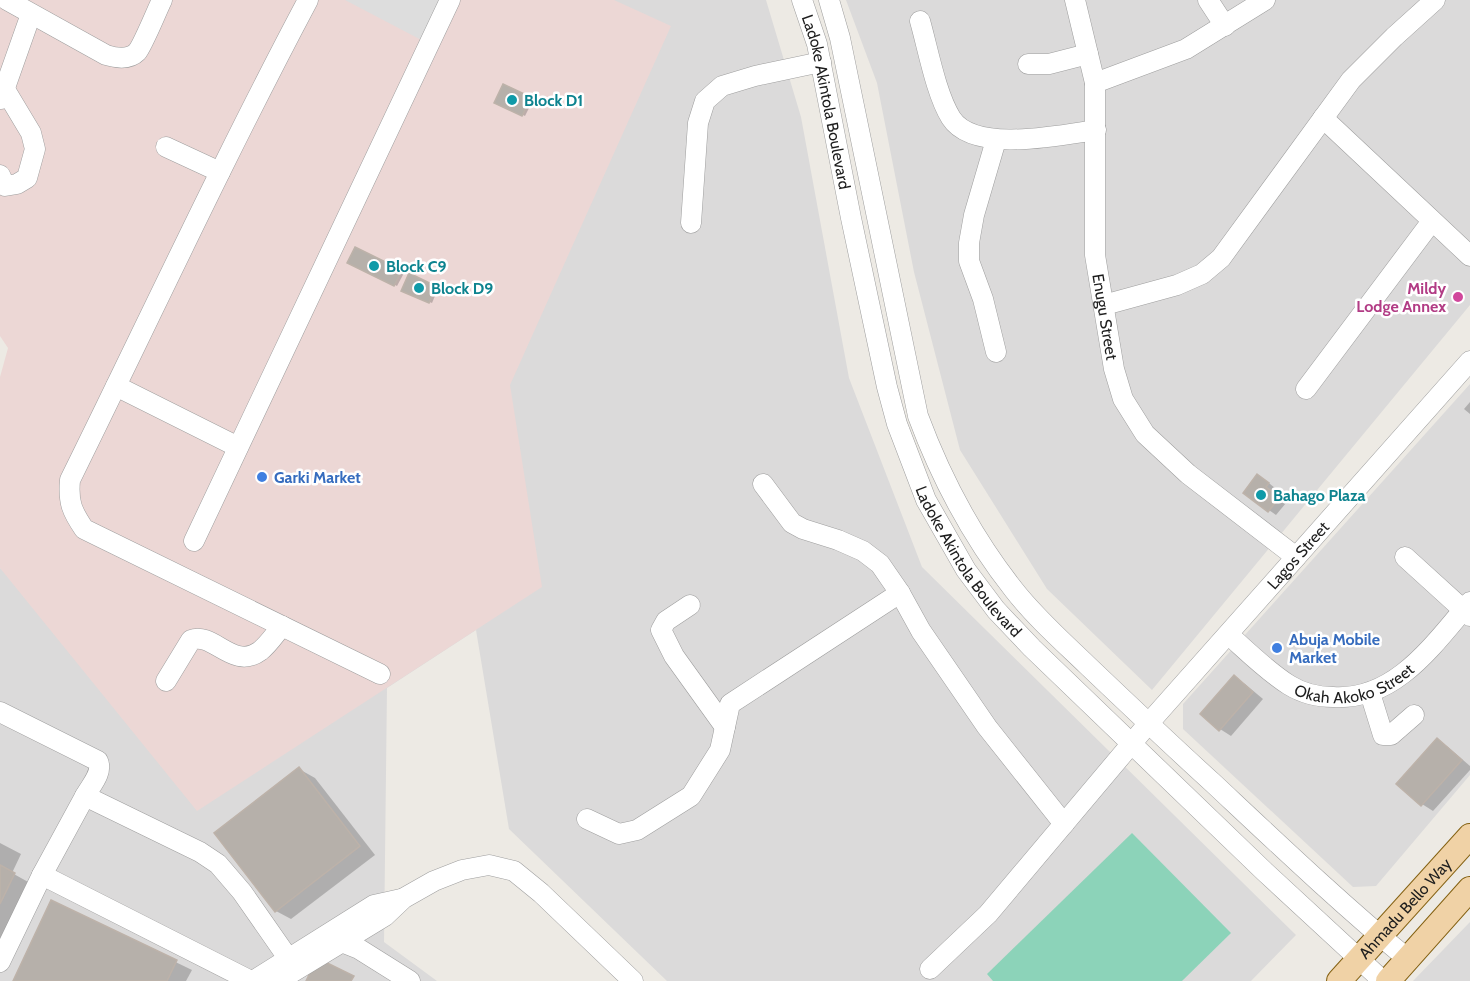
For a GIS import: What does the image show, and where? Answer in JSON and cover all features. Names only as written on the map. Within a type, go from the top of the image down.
[{"type":"main road","name":"Ahmadu Bello Way","points":[[1339,981],[1470,836]]},
{"type":"main road","points":[[1389,981],[1470,889]]},
{"type":"street","points":[[7,0],[106,55],[116,58],[128,57],[137,51],[162,0]]},
{"type":"street","points":[[308,0],[220,172],[70,480],[69,498],[73,513],[84,529],[380,674]]},
{"type":"street","points":[[194,541],[450,0]]},
{"type":"street","name":"Ladoke Akintola Boulevard","points":[[802,0],[817,44],[887,387],[897,424],[926,500],[966,570],[996,610],[1032,648],[1383,981]]},
{"type":"street","name":"Ladoke Akintola Boulevard","points":[[828,0],[840,38],[918,416],[949,490],[987,553],[1015,592],[1048,627],[1148,723],[1408,960]]},
{"type":"street","name":"Enugu Street","points":[[1075,0],[1095,82],[1095,255],[1113,369],[1123,399],[1145,434],[1188,474],[1296,557]]},
{"type":"street","points":[[1208,0],[1225,26]]},
{"type":"street","points":[[1095,82],[1186,48],[1265,0]]},
{"type":"street","points":[[1104,305],[1177,285],[1202,274],[1221,258],[1351,80],[1435,0]]},
{"type":"street","points":[[0,175],[5,186],[17,184],[27,178],[35,149],[31,133],[2,94],[31,14]]},
{"type":"street","points":[[920,21],[942,99],[957,126],[996,140],[1032,139],[1096,130]]},
{"type":"street","points":[[1028,64],[1048,64],[1088,54]]},
{"type":"street","points":[[691,222],[698,123],[705,101],[722,86],[755,76],[821,62]]},
{"type":"street","points":[[1323,118],[1470,256]]},
{"type":"street","points":[[996,140],[977,203],[969,243],[969,261],[983,299],[996,352]]},
{"type":"street","points":[[166,147],[220,172]]},
{"type":"street","points":[[1306,389],[1432,221]]},
{"type":"street","name":"Lagos Street","points":[[930,969],[988,914],[1148,723],[1470,361]]},
{"type":"street","points":[[116,386],[238,447]]},
{"type":"street","points":[[763,484],[792,524],[863,551],[880,564],[900,593],[921,631],[987,727],[1064,824]]},
{"type":"street","points":[[1405,557],[1468,610]]},
{"type":"street","points":[[587,819],[620,834],[637,830],[691,796],[720,750],[730,704],[900,593]]},
{"type":"street","points":[[690,605],[666,621],[662,630],[674,656],[725,728]]},
{"type":"street","name":"Okah Akoko Street","points":[[1228,635],[1290,686],[1317,697],[1347,698],[1370,693],[1396,681],[1468,610]]},
{"type":"street","points":[[166,681],[191,640],[197,638],[206,640],[240,657],[252,655],[261,650],[282,626]]},
{"type":"street","points":[[1370,693],[1383,735],[1391,735],[1414,715]]},
{"type":"street","points":[[0,712],[98,761],[99,772],[42,874],[0,962]]},
{"type":"street","points":[[84,796],[200,852],[218,864],[242,891],[288,958]]},
{"type":"street","points":[[42,874],[252,981],[288,958],[385,916],[404,898],[434,881],[462,870],[489,865],[514,871],[541,893],[633,981]]},
{"type":"street","points":[[278,981],[334,939]]},
{"type":"street","points":[[334,939],[359,949],[411,981]]},
{"type":"shaded area","name":"Garki Market","points":[[0,0],[614,0],[671,26],[510,385],[542,587],[197,811],[0,568],[0,377],[8,348],[0,336]]},
{"type":"shaded area","points":[[273,0],[766,0],[801,117],[849,378],[922,567],[1296,935],[1251,981],[667,981],[509,829],[476,630],[387,688],[384,942],[437,981],[0,981],[0,569]]},
{"type":"shaded area","points":[[345,0],[451,0],[429,44]]},
{"type":"shaded area","points":[[846,0],[1470,0],[1470,305],[1152,690],[1047,589],[960,450],[914,272],[877,83]]},
{"type":"shaded area","points":[[1470,384],[1470,775],[1376,886],[1353,887],[1183,729],[1183,704]]},
{"type":"shaded area","points":[[1470,922],[1470,981],[1413,981]]},
{"type":"green space","points":[[1132,833],[1231,933],[1182,981],[993,981],[987,974]]},
{"type":"building","name":"Block D1","points":[[503,84],[531,97],[522,116],[494,103]]},
{"type":"building","name":"Block C9","points":[[355,247],[402,270],[394,286],[347,263]]},
{"type":"building","name":"Block D9","points":[[409,273],[436,286],[429,303],[401,291]]},
{"type":"building","name":"Bahago Plaza","points":[[1257,474],[1269,483],[1266,487],[1280,497],[1268,512],[1243,493]]},
{"type":"building","points":[[1234,675],[1253,692],[1219,731],[1200,714]]},
{"type":"building","points":[[1437,738],[1462,760],[1421,806],[1396,784]]},
{"type":"building","points":[[299,767],[360,846],[275,912],[214,833]]},
{"type":"building","points":[[0,865],[15,873],[0,904]]},
{"type":"building","points":[[51,900],[177,960],[167,981],[13,981]]},
{"type":"building","points":[[317,958],[354,976],[351,981],[306,981]]},
{"type":"place","name":"Block D1","points":[[512,100]]},
{"type":"place","name":"Block C9","points":[[374,266]]},
{"type":"place","name":"Block D9","points":[[419,288]]},
{"type":"place","name":"Mildy Lodge Annex","points":[[1458,297]]},
{"type":"place","name":"Garki Market","points":[[262,477]]},
{"type":"place","name":"Bahago Plaza","points":[[1261,495]]},
{"type":"place","name":"Abuja Mobile Market","points":[[1277,648]]}]
